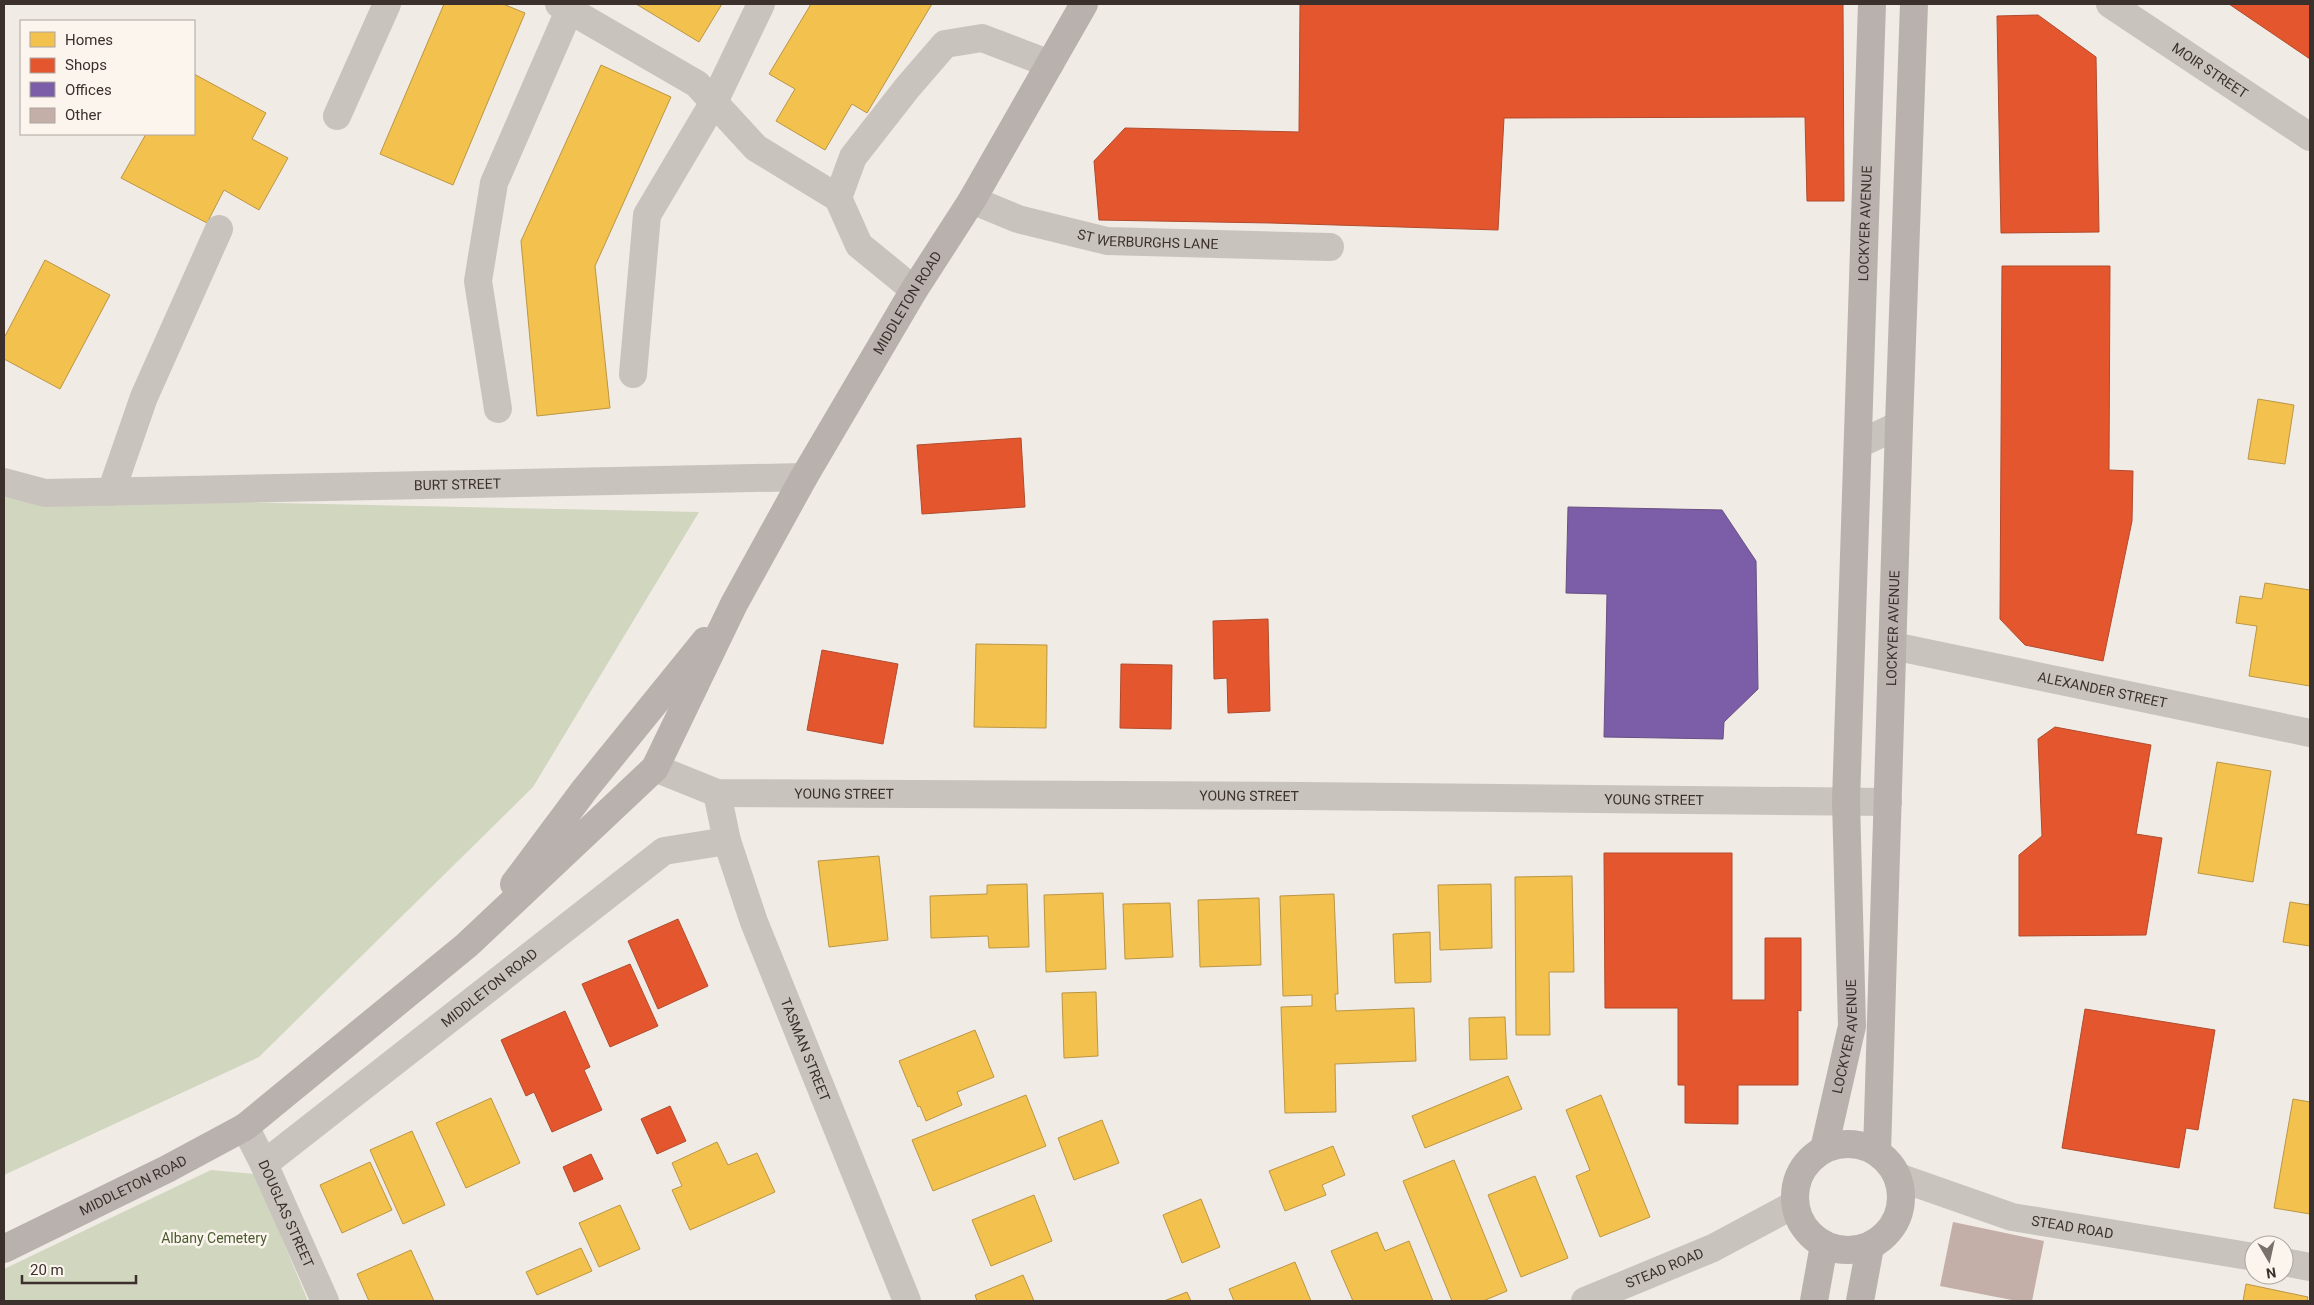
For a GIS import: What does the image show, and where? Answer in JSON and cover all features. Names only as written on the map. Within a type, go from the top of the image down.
[{"type":"main road","name":"MIDDLETON ROAD","points":[[4,1249],[166,1169],[245,1127],[333,1058],[467,945],[655,768],[734,604],[804,478],[914,290],[972,200],[1084,4]]},
{"type":"main road","name":"LOCKYER AVENUE","points":[[1824,1150],[1852,1026],[1846,801],[1872,4]]},
{"type":"main road","name":"LOCKYER AVENUE","points":[[1877,1152],[1914,4]]},
{"type":"main road","name":"MIDDLETON ROAD","points":[[467,945],[585,789],[734,604]]},
{"type":"main road","points":[[1841,1144],[1860,1145],[1877,1152],[1888,1161],[1898,1176],[1901,1186],[1902,1204],[1896,1221],[1885,1236],[1870,1246],[1842,1250],[1824,1245],[1805,1230],[1795,1204],[1798,1176],[1809,1161],[1824,1150],[1841,1144]]},
{"type":"main road","points":[[1814,1301],[1824,1245]]},
{"type":"main road","points":[[1860,1301],[1870,1246]]},
{"type":"street","points":[[336,116],[386,4]]},
{"type":"street","points":[[633,374],[647,215],[714,102],[761,4]]},
{"type":"street","name":"MOIR STREET","points":[[2110,4],[2310,137]]},
{"type":"street","points":[[498,409],[478,281],[494,183],[566,6],[696,84],[756,148],[838,198],[859,245],[914,290]]},
{"type":"street","points":[[838,198],[853,157],[907,88],[945,44],[982,38],[1050,64]]},
{"type":"street","name":"ST WERBURGHS LANE","points":[[972,200],[1018,219],[1107,241],[1330,247]]},
{"type":"street","points":[[111,492],[144,397],[220,229]]},
{"type":"street","points":[[1859,444],[1899,425]]},
{"type":"street","name":"BURT STREET","points":[[4,482],[45,494],[804,478]]},
{"type":"street","name":"ALEXANDER STREET","points":[[1893,646],[2310,733]]},
{"type":"street","name":"YOUNG STREET","points":[[655,768],[717,793],[1846,801]]},
{"type":"street","name":"TASMAN STREET","points":[[717,793],[727,841],[754,922],[908,1301]]},
{"type":"street","points":[[1846,801],[1888,802]]},
{"type":"street","name":"MIDDLETON ROAD","points":[[264,1164],[664,851],[727,841]]},
{"type":"street","name":"DOUGLAS STREET","points":[[245,1127],[264,1164],[325,1301]]},
{"type":"street","name":"STEAD ROAD","points":[[1898,1176],[2012,1217],[2244,1255]]},
{"type":"street","name":"STEAD ROAD","points":[[1585,1301],[1713,1248],[1795,1204]]},
{"type":"street","points":[[2294,1264],[2310,1267]]},
{"type":"green space","points":[[4,497],[699,512],[533,787],[259,1057],[4,1175]]},
{"type":"green space","name":"Albany Cemetery","points":[[211,1170],[255,1174],[308,1301],[4,1301],[4,1269]]},
{"type":"building: Homes","points":[[444,4],[503,4],[525,13],[453,185],[380,154]]},
{"type":"building: Homes","points":[[636,4],[722,4],[699,42]]},
{"type":"building: Homes","points":[[811,4],[932,4],[867,113],[852,104],[825,150],[776,121],[795,89],[769,74]]},
{"type":"building: Homes","points":[[601,65],[671,97],[595,266],[610,408],[537,416],[521,241]]},
{"type":"building: Homes","points":[[195,75],[266,113],[252,139],[288,158],[259,210],[224,190],[207,223],[121,178],[145,135],[195,135]]},
{"type":"building: Homes","points":[[45,260],[110,295],[60,389],[4,359],[4,338]]},
{"type":"building: Homes","points":[[2258,399],[2294,405],[2285,464],[2248,459]]},
{"type":"building: Homes","points":[[2265,583],[2310,590],[2310,686],[2249,676],[2257,626],[2236,623],[2240,596],[2262,599]]},
{"type":"building: Homes","points":[[976,644],[1047,645],[1046,728],[974,727]]},
{"type":"building: Homes","points":[[2217,762],[2271,771],[2253,882],[2198,873]]},
{"type":"building: Homes","points":[[879,856],[888,940],[829,947],[818,861]]},
{"type":"building: Homes","points":[[1572,876],[1574,972],[1549,972],[1550,1035],[1516,1035],[1515,877]]},
{"type":"building: Homes","points":[[1027,884],[1029,947],[989,948],[988,936],[931,938],[930,896],[987,894],[987,885]]},
{"type":"building: Homes","points":[[1491,884],[1492,948],[1440,950],[1438,885]]},
{"type":"building: Homes","points":[[1103,893],[1106,969],[1046,972],[1044,895]]},
{"type":"building: Homes","points":[[1334,894],[1338,994],[1335,994],[1336,1011],[1414,1008],[1416,1061],[1335,1064],[1336,1112],[1285,1113],[1281,1007],[1312,1006],[1312,995],[1283,996],[1280,896]]},
{"type":"building: Homes","points":[[2310,896],[2310,946],[2283,942],[2290,902],[2309,905]]},
{"type":"building: Homes","points":[[1259,898],[1261,965],[1200,967],[1198,900]]},
{"type":"building: Homes","points":[[1170,903],[1173,957],[1125,959],[1123,904]]},
{"type":"building: Homes","points":[[1430,932],[1431,982],[1395,983],[1393,934]]},
{"type":"building: Homes","points":[[1096,992],[1098,1056],[1064,1058],[1062,993]]},
{"type":"building: Homes","points":[[1505,1017],[1507,1059],[1470,1060],[1469,1018]]},
{"type":"building: Homes","points":[[975,1030],[994,1077],[957,1092],[962,1105],[926,1121],[920,1106],[918,1107],[899,1061]]},
{"type":"building: Homes","points":[[1508,1076],[1522,1109],[1425,1148],[1412,1116]]},
{"type":"building: Homes","points":[[1026,1095],[1046,1146],[933,1191],[912,1140]]},
{"type":"building: Homes","points":[[1601,1095],[1650,1217],[1600,1237],[1576,1176],[1590,1170],[1566,1110]]},
{"type":"building: Homes","points":[[491,1098],[520,1163],[466,1188],[436,1123]]},
{"type":"building: Homes","points":[[2293,1099],[2310,1102],[2310,1214],[2274,1208]]},
{"type":"building: Homes","points":[[1102,1120],[1119,1163],[1074,1180],[1058,1138]]},
{"type":"building: Homes","points":[[412,1131],[445,1205],[403,1224],[370,1150]]},
{"type":"building: Homes","points":[[717,1142],[728,1165],[757,1153],[775,1192],[690,1230],[672,1190],[682,1186],[672,1163]]},
{"type":"building: Homes","points":[[1333,1146],[1345,1175],[1322,1185],[1326,1195],[1285,1211],[1269,1171]]},
{"type":"building: Homes","points":[[1454,1160],[1507,1291],[1483,1301],[1452,1301],[1403,1181]]},
{"type":"building: Homes","points":[[370,1162],[392,1210],[342,1233],[320,1185]]},
{"type":"building: Homes","points":[[1535,1176],[1568,1258],[1521,1277],[1488,1195]]},
{"type":"building: Homes","points":[[1034,1195],[1052,1241],[991,1266],[972,1220]]},
{"type":"building: Homes","points":[[1201,1199],[1220,1247],[1182,1263],[1163,1215]]},
{"type":"building: Homes","points":[[620,1205],[640,1249],[599,1267],[579,1223]]},
{"type":"building: Homes","points":[[1377,1232],[1385,1251],[1409,1241],[1433,1301],[1353,1301],[1331,1251]]},
{"type":"building: Homes","points":[[581,1248],[592,1271],[537,1295],[526,1272]]},
{"type":"building: Homes","points":[[411,1250],[434,1301],[369,1301],[357,1274]]},
{"type":"building: Homes","points":[[1295,1262],[1311,1301],[1234,1301],[1229,1289]]},
{"type":"building: Homes","points":[[1023,1275],[1034,1301],[977,1301],[975,1295]]},
{"type":"building: Homes","points":[[2246,1285],[2308,1297],[2307,1301],[2243,1301]]},
{"type":"building: Homes","points":[[1187,1292],[1191,1301],[1164,1301]]},
{"type":"building: Shops","points":[[1300,4],[1843,4],[1844,201],[1807,201],[1805,117],[1504,118],[1498,230],[1099,220],[1094,161],[1125,128],[1299,132]]},
{"type":"building: Shops","points":[[2229,4],[2310,4],[2310,59]]},
{"type":"building: Shops","points":[[2038,15],[2096,57],[2099,232],[2001,233],[1997,16]]},
{"type":"building: Shops","points":[[2002,266],[2110,266],[2109,470],[2133,471],[2132,521],[2103,661],[2025,645],[2000,619]]},
{"type":"building: Shops","points":[[1021,438],[1025,507],[922,514],[917,445]]},
{"type":"building: Shops","points":[[1268,619],[1270,711],[1228,713],[1227,678],[1214,679],[1213,621]]},
{"type":"building: Shops","points":[[822,650],[898,664],[883,744],[807,730]]},
{"type":"building: Shops","points":[[1121,664],[1172,665],[1171,729],[1120,728]]},
{"type":"building: Shops","points":[[2055,727],[2151,745],[2136,834],[2162,838],[2146,935],[2019,936],[2019,855],[2042,836],[2038,739]]},
{"type":"building: Shops","points":[[1604,853],[1732,853],[1732,1000],[1765,1000],[1765,938],[1801,938],[1801,1011],[1798,1010],[1798,1085],[1738,1085],[1738,1124],[1685,1123],[1685,1085],[1678,1085],[1678,1008],[1605,1008]]},
{"type":"building: Shops","points":[[678,919],[708,986],[658,1009],[628,941]]},
{"type":"building: Shops","points":[[630,964],[658,1026],[610,1047],[582,984]]},
{"type":"building: Shops","points":[[2085,1009],[2215,1030],[2198,1130],[2186,1128],[2179,1168],[2062,1148]]},
{"type":"building: Shops","points":[[565,1011],[590,1067],[584,1070],[602,1110],[552,1132],[534,1092],[526,1096],[501,1040]]},
{"type":"building: Shops","points":[[670,1106],[686,1141],[657,1154],[641,1119]]},
{"type":"building: Shops","points":[[591,1154],[603,1179],[574,1192],[563,1167]]},
{"type":"building: Offices","points":[[1568,507],[1722,510],[1756,561],[1758,689],[1724,722],[1723,739],[1604,737],[1607,594],[1566,593]]},
{"type":"building: Other","points":[[1953,1222],[2044,1241],[2032,1301],[2017,1301],[1940,1286]]}]
